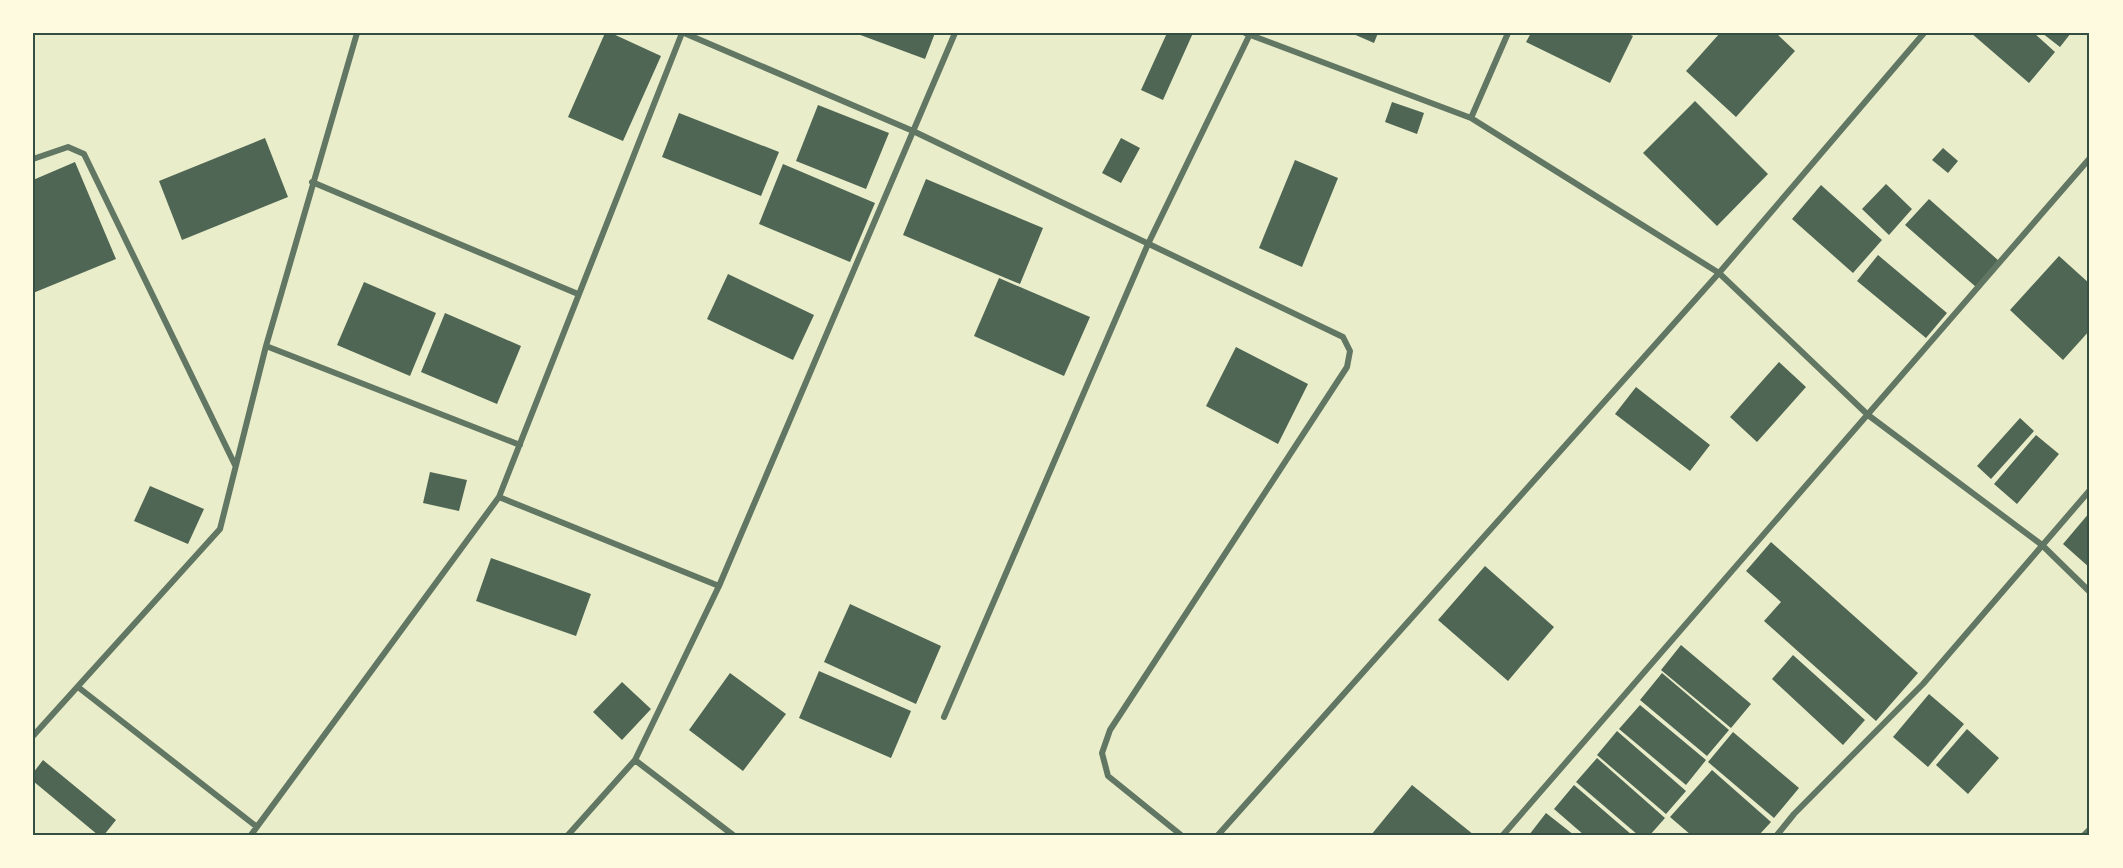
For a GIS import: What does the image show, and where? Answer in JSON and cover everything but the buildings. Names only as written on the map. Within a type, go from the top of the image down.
[{"type":"street","points":[[33,736],[220,529],[266,346],[357,33]]},
{"type":"street","points":[[251,835],[499,497],[683,33],[913,131],[1343,337],[1350,351],[1347,367],[1110,730],[1102,753],[1108,776],[1181,835]]},
{"type":"street","points":[[568,835],[635,760],[719,586],[955,33]]},
{"type":"street","points":[[1471,118],[1508,33]]},
{"type":"street","points":[[1218,835],[1719,273],[1924,33]]},
{"type":"street","points":[[944,717],[1148,244],[1248,34],[1471,118],[1719,273],[1868,415],[2042,545],[2090,592]]},
{"type":"street","points":[[33,159],[68,147],[84,154],[236,466]]},
{"type":"street","points":[[1503,835],[2090,158]]},
{"type":"street","points":[[312,182],[578,294]]},
{"type":"street","points":[[266,346],[520,446]]},
{"type":"street","points":[[1777,835],[1794,814],[1923,684],[2090,490]]},
{"type":"street","points":[[499,497],[719,586]]},
{"type":"street","points":[[78,687],[257,827]]},
{"type":"street","points":[[635,760],[733,835]]},
{"type":"street","points":[[2084,835],[2090,829]]}]
